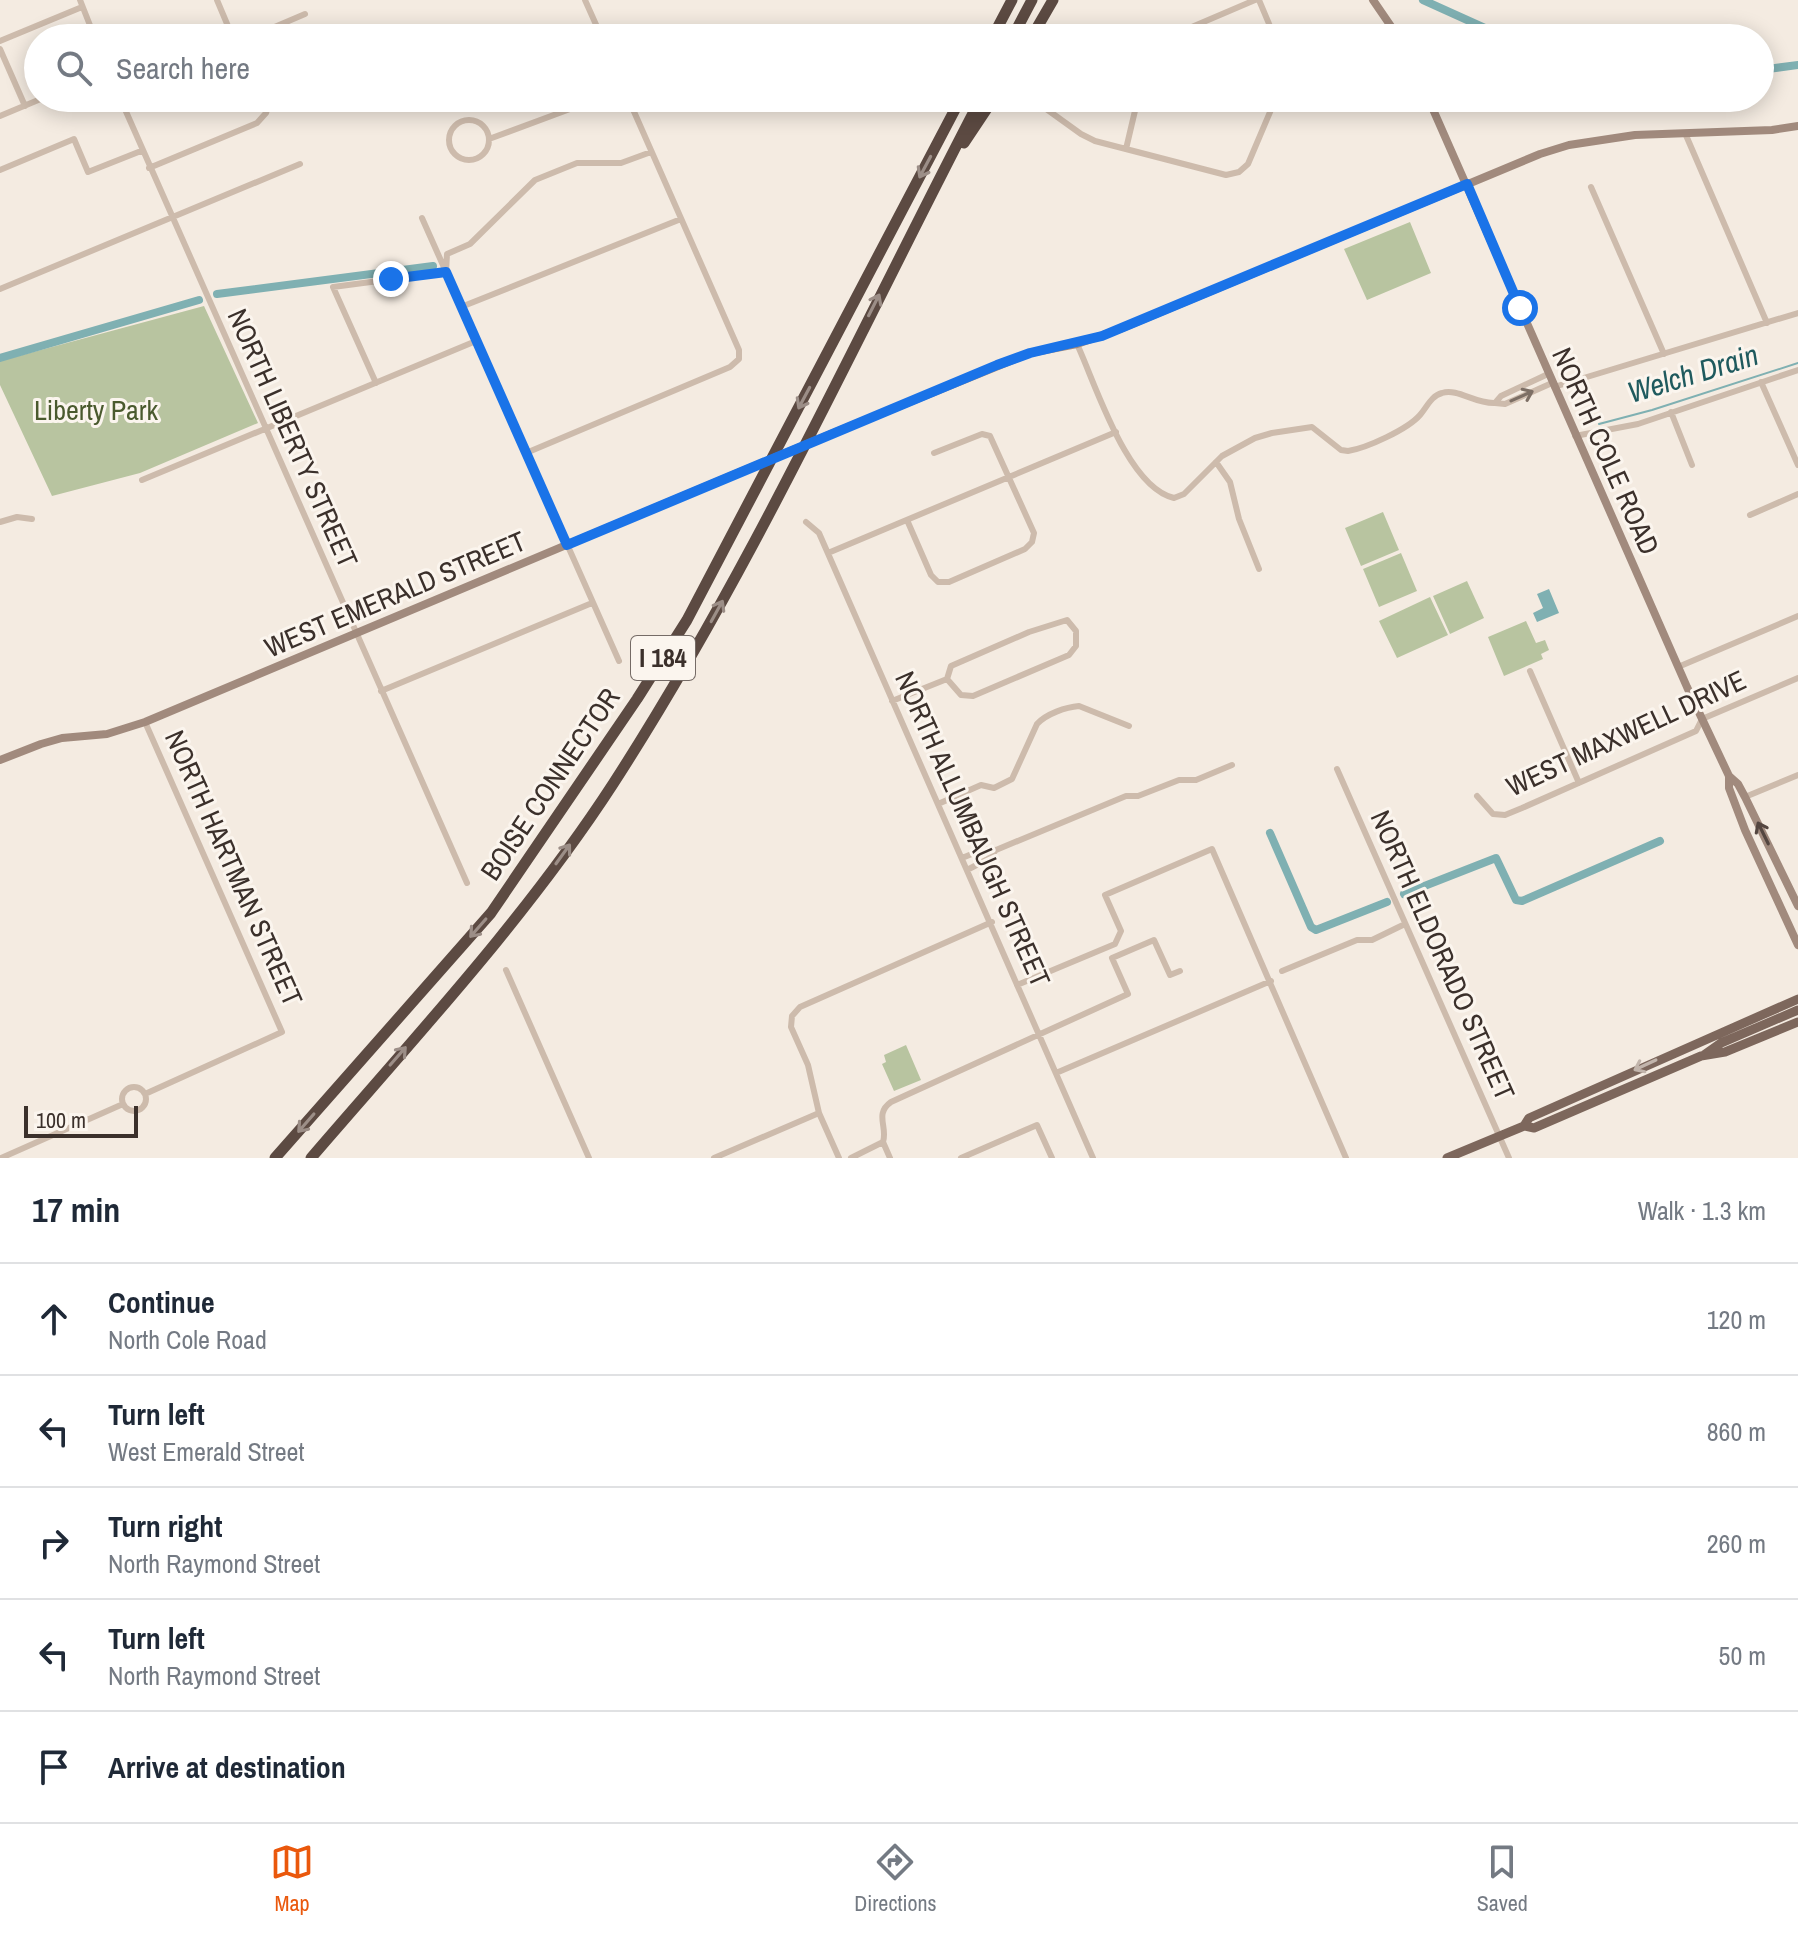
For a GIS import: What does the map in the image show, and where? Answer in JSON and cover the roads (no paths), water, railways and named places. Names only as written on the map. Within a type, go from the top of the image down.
[{"type":"highway","points":[[999,24],[1012,0]]},
{"type":"highway","points":[[1019,24],[1032,0]]},
{"type":"highway","points":[[1039,24],[1053,0]]},
{"type":"highway","name":"BOISE CONNECTOR","points":[[275,1158],[491,913],[637,699],[687,620],[954,112]]},
{"type":"highway","name":"BOISE CONNECTOR","points":[[311,1158],[516,918],[612,785],[716,613],[974,112]]},
{"type":"highway","points":[[927,201],[985,112]]},
{"type":"main road","points":[[1367,0],[1376,2],[1390,24]]},
{"type":"main road","name":"NORTH COLE ROAD","points":[[1434,112],[1678,667],[1729,776],[1745,797],[1798,906]]},
{"type":"main road","name":"WEST EMERALD STREET","points":[[0,760],[62,738],[107,734],[145,722],[1007,361],[1077,344],[1120,329],[1467,184],[1569,145],[1635,135],[1772,130],[1798,126]]},
{"type":"main road","name":"NORTH COLE ROAD","points":[[1729,776],[1729,788],[1745,830],[1798,945]]},
{"type":"main road","points":[[1524,1126],[1529,1118],[1537,1114],[1798,999]]},
{"type":"main road","points":[[1447,1158],[1524,1126],[1534,1128],[1701,1056],[1721,1043],[1798,1010]]},
{"type":"main road","points":[[1701,1056],[1725,1052],[1798,1022]]},
{"type":"street","points":[[217,0],[227,24]]},
{"type":"street","points":[[585,0],[596,24]]},
{"type":"street","points":[[1200,24],[1257,0],[1268,24]]},
{"type":"street","points":[[36,24],[81,3],[89,24]]},
{"type":"street","points":[[282,24],[305,14]]},
{"type":"street","points":[[0,41],[24,30]]},
{"type":"street","points":[[0,49],[24,104]]},
{"type":"street","points":[[0,116],[24,106]]},
{"type":"street","name":"NORTH LIBERTY STREET","points":[[126,112],[467,883]]},
{"type":"street","points":[[149,168],[257,123],[266,112]]},
{"type":"street","points":[[489,139],[562,112]]},
{"type":"street","points":[[526,453],[730,367],[739,359],[739,350],[633,112]]},
{"type":"street","points":[[1050,112],[1095,141],[1226,175],[1239,172],[1248,164],[1270,112]]},
{"type":"street","points":[[1126,149],[1135,112]]},
{"type":"street","points":[[466,120],[484,127],[489,139],[480,157],[467,160],[451,150],[449,137],[455,126],[466,120]]},
{"type":"street","points":[[1685,133],[1767,323]]},
{"type":"street","points":[[0,170],[74,139],[88,172],[141,151]]},
{"type":"street","points":[[446,272],[447,254],[470,244],[535,180],[577,163],[621,163],[651,152]]},
{"type":"street","points":[[0,289],[300,164]]},
{"type":"street","points":[[1591,187],[1664,354]]},
{"type":"street","points":[[422,218],[619,661]]},
{"type":"street","points":[[461,307],[681,219]]},
{"type":"street","points":[[376,383],[333,287],[446,272]]},
{"type":"street","points":[[1077,344],[1135,468],[1165,496],[1174,498],[1184,494],[1234,448],[1255,438],[1299,427],[1312,427],[1341,450],[1355,450],[1412,422],[1435,396],[1442,393],[1460,393],[1476,402],[1505,404],[1551,381],[1664,354],[1798,313]]},
{"type":"street","points":[[142,480],[476,341]]},
{"type":"street","points":[[1575,436],[1638,424],[1798,370]]},
{"type":"street","points":[[1761,382],[1798,465]]},
{"type":"street","points":[[1671,412],[1692,465]]},
{"type":"street","points":[[828,553],[1116,432]]},
{"type":"street","points":[[907,520],[931,575],[938,582],[949,582],[1025,549],[1032,542],[1034,533],[990,436],[982,434],[934,453]]},
{"type":"street","points":[[1216,462],[1227,474],[1239,519],[1259,569]]},
{"type":"street","points":[[1750,515],[1798,494]]},
{"type":"street","points":[[0,522],[17,517],[32,519]]},
{"type":"street","name":"NORTH ALLUMBAUGH STREET","points":[[806,522],[819,533],[1093,1158]]},
{"type":"street","points":[[381,691],[592,603]]},
{"type":"street","points":[[1678,667],[1798,616]]},
{"type":"street","points":[[1067,620],[1076,631],[1076,646],[1069,655],[973,696],[961,695],[947,679],[951,666],[1029,632],[1067,620]]},
{"type":"street","points":[[1530,671],[1579,783]]},
{"type":"street","name":"WEST MAXWELL DRIVE","points":[[1477,796],[1493,814],[1505,815],[1696,731],[1702,719],[1798,678]]},
{"type":"street","points":[[892,701],[947,679]]},
{"type":"street","points":[[938,804],[981,785],[994,788],[1012,779],[1041,719],[1079,706],[1129,726]]},
{"type":"street","name":"NORTH HARTMAN STREET","points":[[145,722],[282,1032],[145,1094]]},
{"type":"street","points":[[967,870],[988,859],[996,850],[1126,796],[1138,796],[1179,780],[1196,780],[1232,765]]},
{"type":"street","name":"NORTH ELDORADO STREET","points":[[1337,769],[1509,1158]]},
{"type":"street","points":[[1745,797],[1798,775]]},
{"type":"street","points":[[962,858],[984,849],[996,850]]},
{"type":"street","points":[[1017,985],[1115,944],[1121,931],[1105,895],[1212,849],[1346,1158]]},
{"type":"street","points":[[839,1158],[819,1113],[808,1065],[791,1027],[792,1016],[800,1007],[992,922]]},
{"type":"street","points":[[1282,971],[1357,940],[1372,940],[1405,924]]},
{"type":"street","points":[[890,1158],[883,1142],[885,1133],[881,1116],[885,1106],[1128,994],[1112,958],[1154,940],[1170,975],[1180,971]]},
{"type":"street","points":[[506,970],[589,1158]]},
{"type":"street","points":[[1056,1073],[1271,981]]},
{"type":"street","points":[[129,1088],[140,1088],[145,1094],[146,1102],[141,1109],[129,1110],[123,1104],[122,1096],[129,1088]]},
{"type":"street","points":[[1,1158],[123,1104]]},
{"type":"street","points":[[714,1158],[819,1113]]},
{"type":"street","points":[[961,1158],[1037,1125],[1052,1158]]},
{"type":"street","points":[[851,1158],[883,1142]]},
{"type":"water","points":[[1549,589],[1559,613],[1537,622],[1533,613],[1543,608],[1537,594]]},
{"type":"waterway","points":[[1423,0],[1476,24]]},
{"type":"waterway","points":[[1774,68],[1798,65]]},
{"type":"waterway","points":[[217,294],[433,266]]},
{"type":"waterway","points":[[0,358],[199,300]]},
{"type":"waterway","name":"Welch Drain","points":[[1599,424],[1798,363]]},
{"type":"waterway","points":[[1270,833],[1311,927],[1316,930],[1387,902]]},
{"type":"waterway","points":[[1404,894],[1496,858],[1516,900],[1522,901],[1660,841]]},
{"type":"park label","name":"Liberty Park","points":[[96,410]]}]
